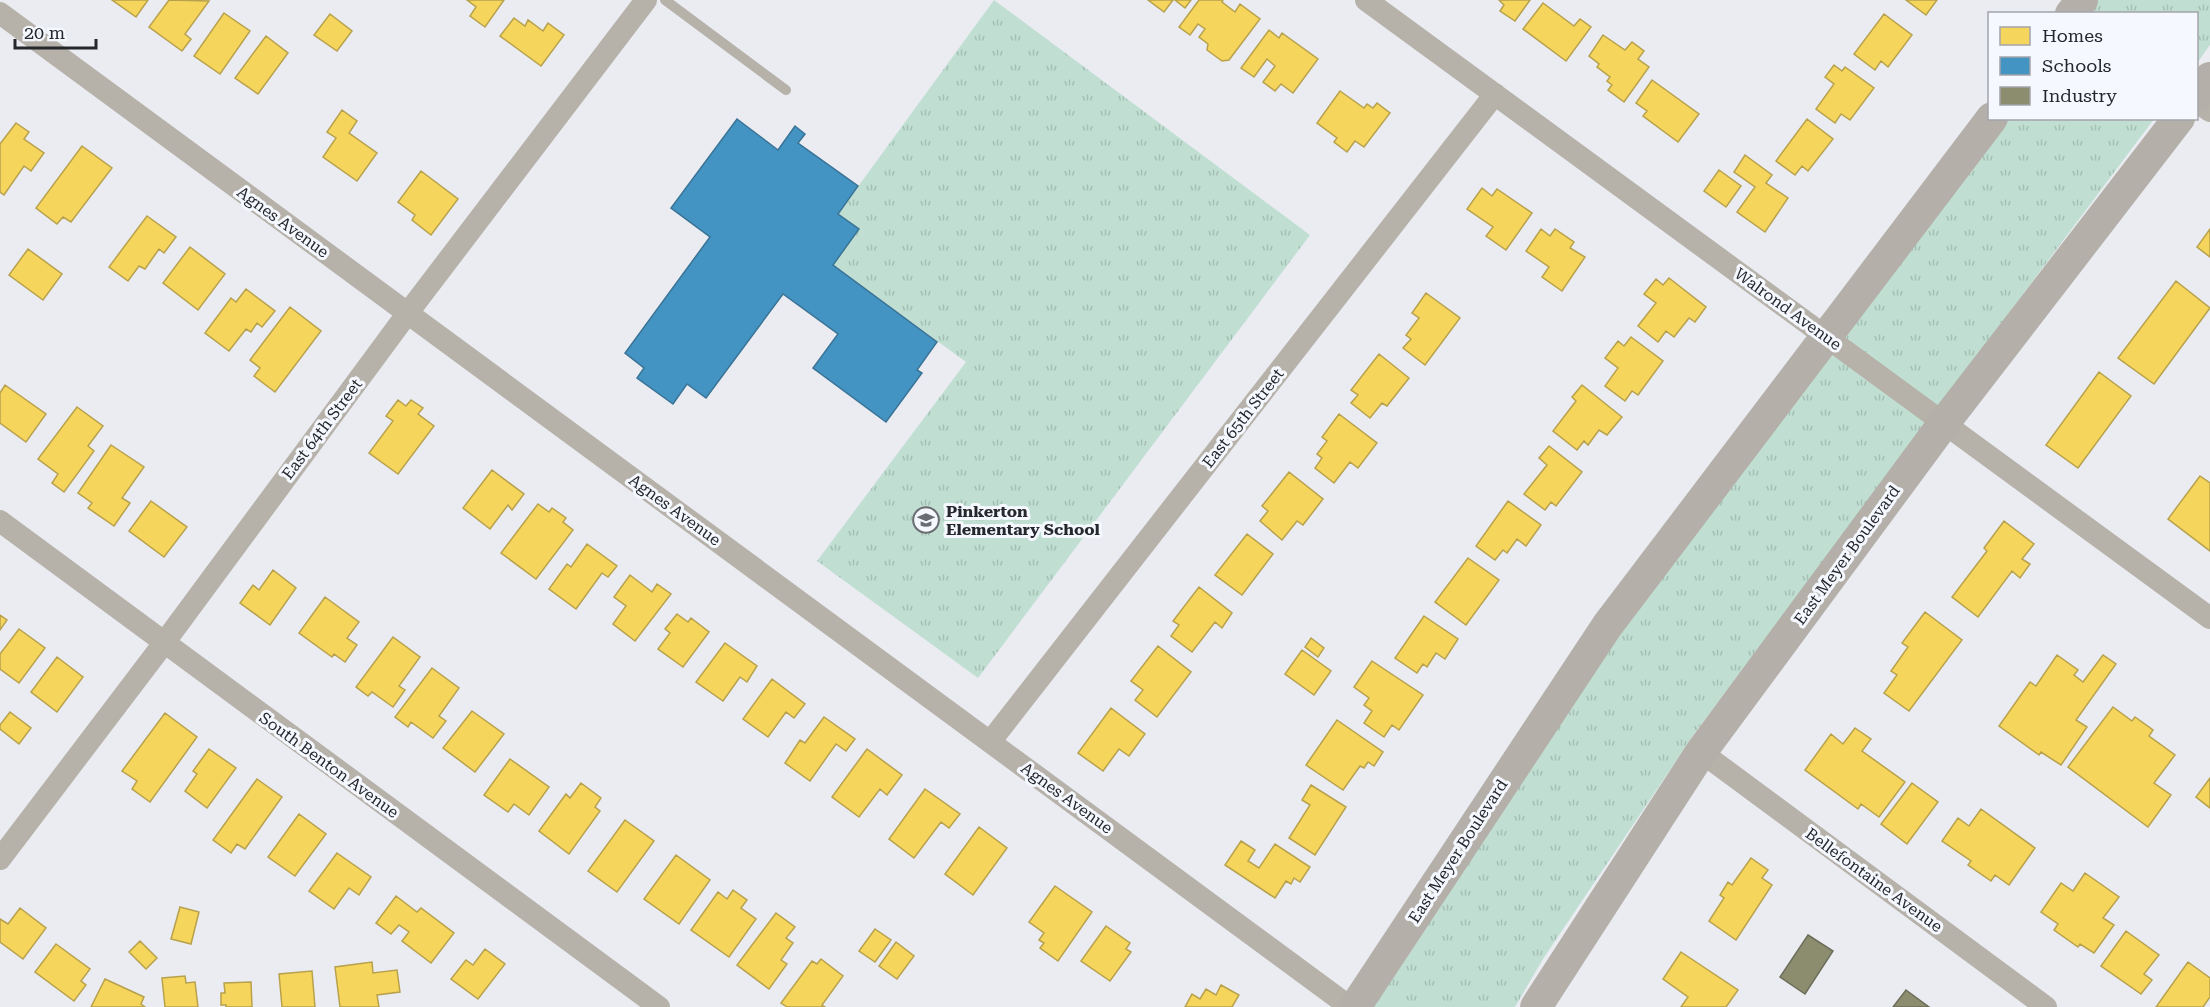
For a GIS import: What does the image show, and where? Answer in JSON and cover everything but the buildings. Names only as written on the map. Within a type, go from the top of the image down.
[{"type":"main road","points":[[2198,93],[2210,78]]},
{"type":"main road","name":"East Meyer Boulevard","points":[[1355,1007],[1607,626],[1990,120]]},
{"type":"main road","name":"East Meyer Boulevard","points":[[1536,1007],[1701,752],[1944,423],[2177,120]]},
{"type":"street","name":"East 64th Street","points":[[0,859],[164,643],[407,314],[646,0]]},
{"type":"street","name":"Walrond Avenue","points":[[1366,0],[2210,618]]},
{"type":"street","name":"Agnes Avenue","points":[[0,13],[1350,1007]]},
{"type":"street","name":"East 65th Street","points":[[990,742],[1495,94]]},
{"type":"street","name":"South Benton Avenue","points":[[0,521],[659,1007]]},
{"type":"street","name":"Bellefontaine Avenue","points":[[1701,752],[2046,1007]]},
{"type":"lane","points":[[665,0],[786,90]]},
{"type":"green space","points":[[994,0],[1310,235],[978,678],[817,561],[966,362],[833,265],[859,229],[838,214]]},
{"type":"green space","points":[[2095,0],[2210,0],[2210,45],[2198,62],[2198,12],[2086,12]]},
{"type":"green space","points":[[2005,120],[2153,120],[1694,734],[1543,959],[1515,1007],[1372,1007],[1619,636]]},
{"type":"place","name":"Pinkerton Elementary School","points":[[926,520]]}]
